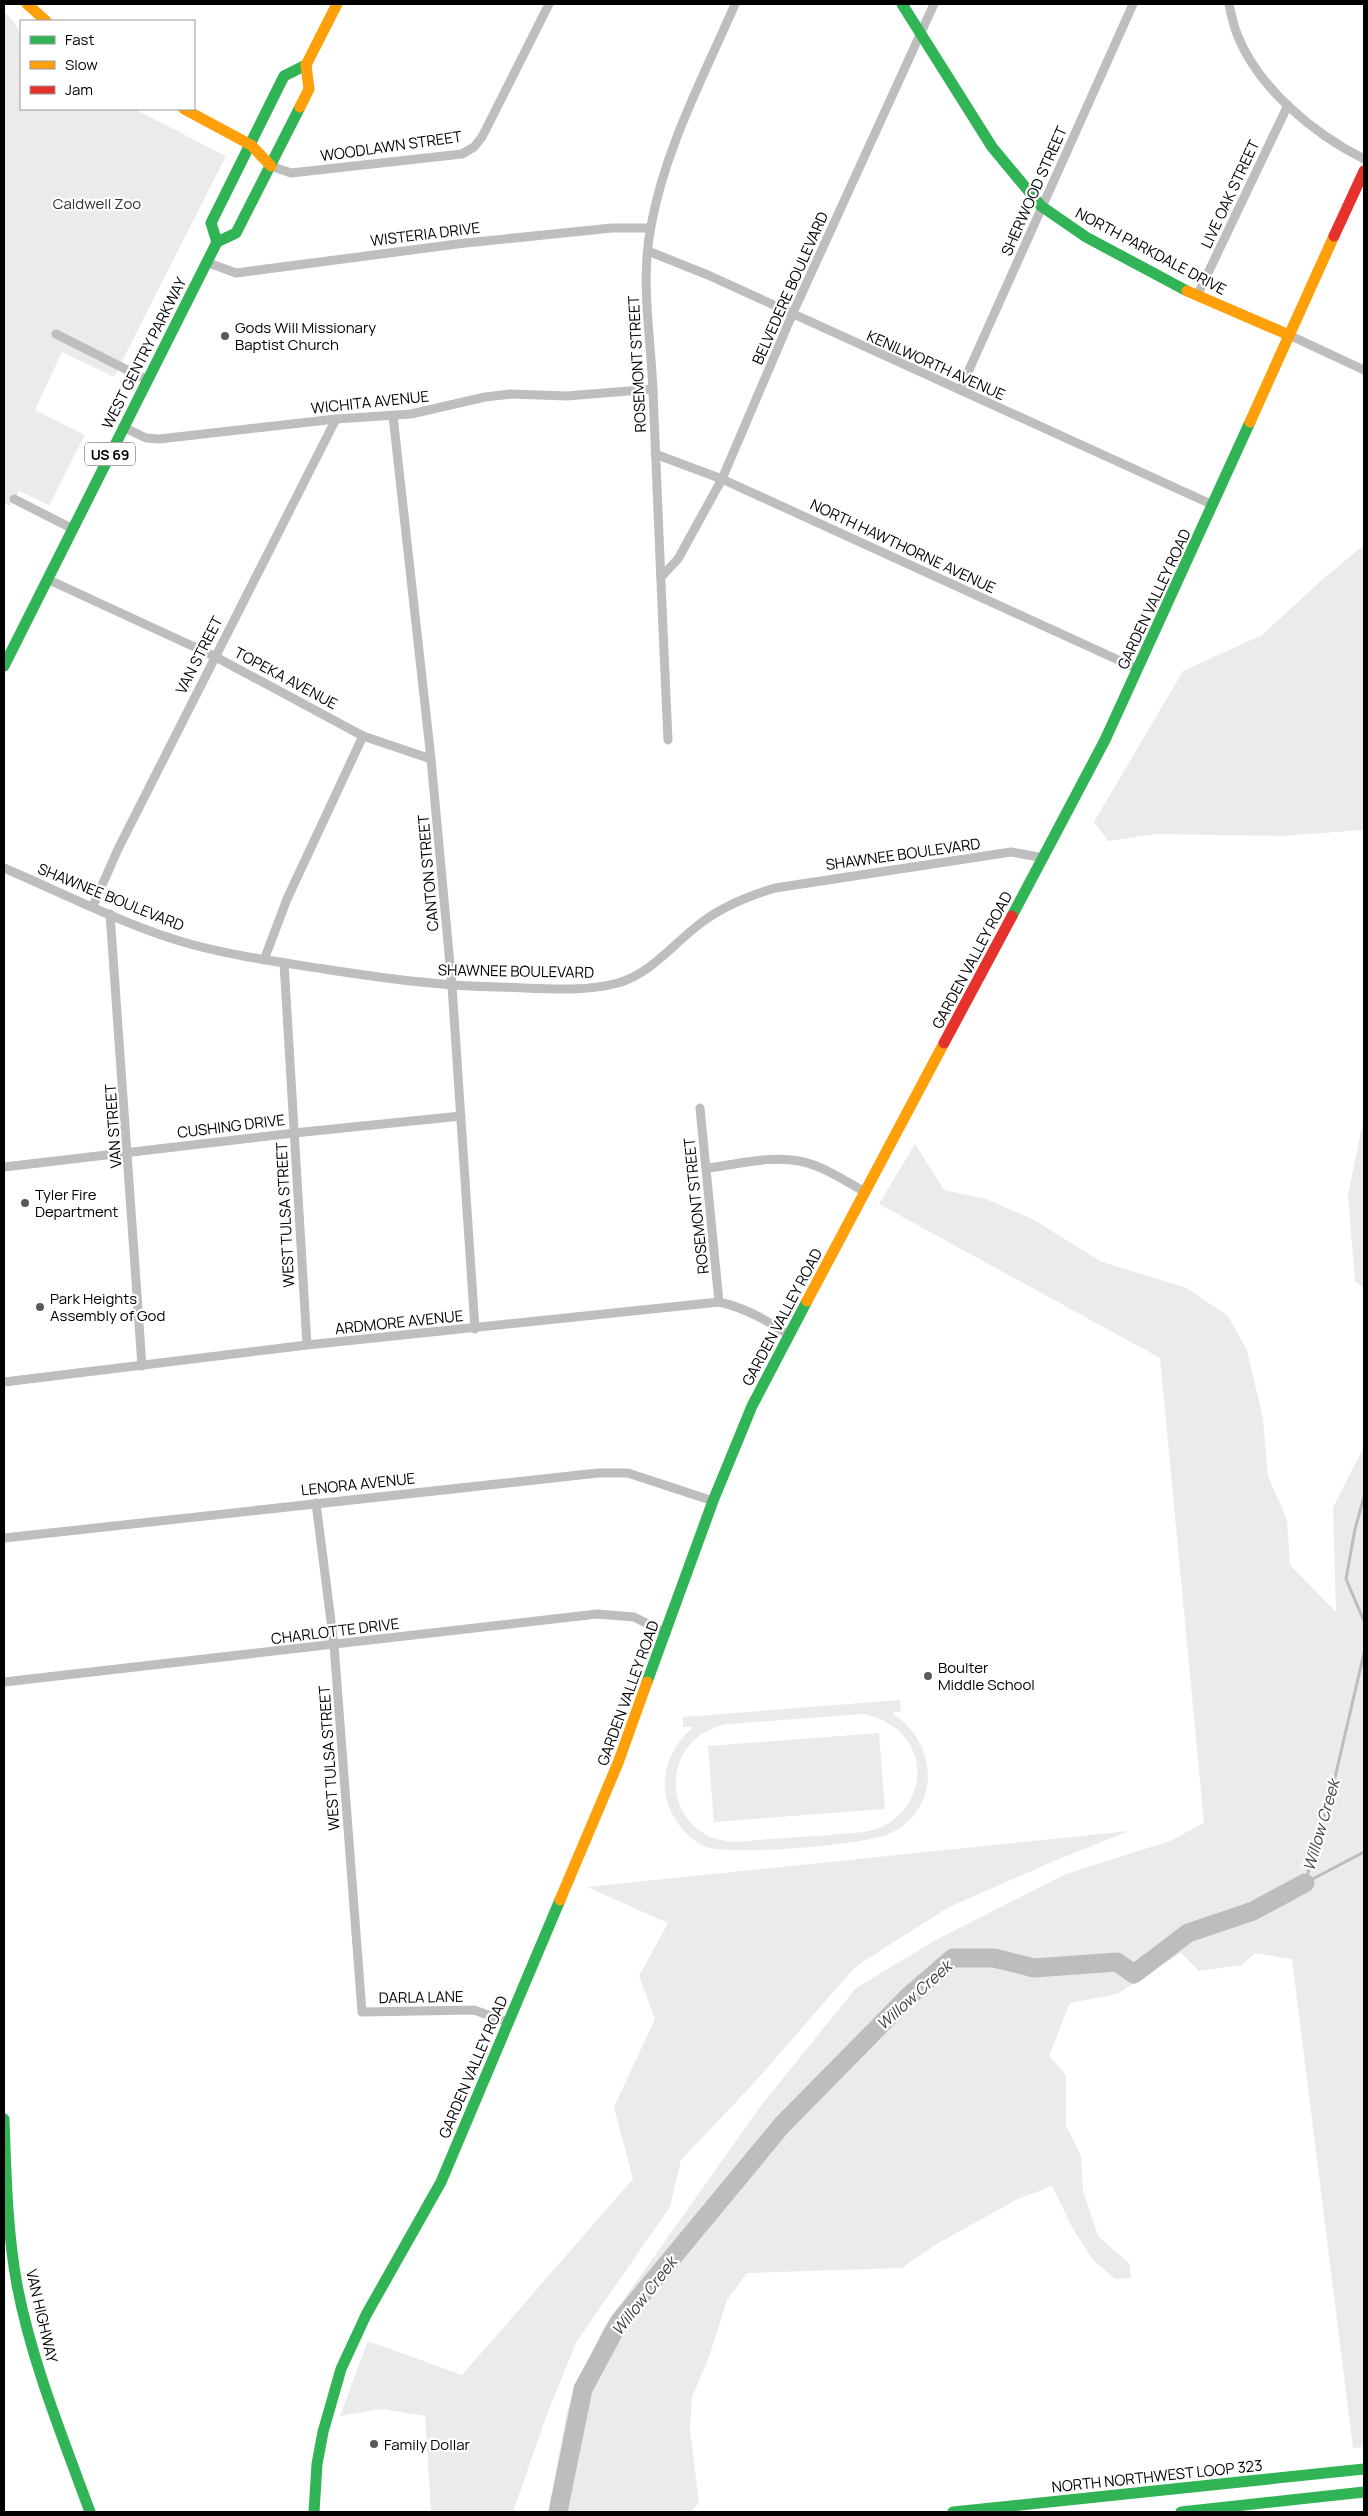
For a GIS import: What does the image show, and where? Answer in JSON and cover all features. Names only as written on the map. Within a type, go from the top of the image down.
[{"type":"main road","points":[[27,4],[45,20]]},
{"type":"main road","points":[[306,65],[284,76],[211,223],[216,242],[236,233],[271,166],[309,89],[306,65],[337,4]]},
{"type":"main road","name":"NORTH PARKDALE DRIVE","points":[[902,4],[992,147],[1012,173],[1042,206],[1086,237],[1198,296],[1289,335]]},
{"type":"main road","points":[[186,110],[251,145],[271,166]]},
{"type":"main road","name":"GARDEN VALLEY ROAD","points":[[314,2512],[317,2464],[325,2423],[340,2369],[366,2315],[441,2182],[618,1763],[713,1501],[752,1406],[1105,740],[1364,171]]},
{"type":"main road","name":"WEST GENTRY PARKWAY","points":[[4,666],[216,242]]},
{"type":"main road","name":"VAN HIGHWAY","points":[[4,2119],[4,2152],[13,2258],[26,2326],[43,2382],[90,2512]]},
{"type":"main road","name":"NORTH NORTHWEST LOOP 323","points":[[953,2512],[1364,2469]]},
{"type":"main road","points":[[1181,2512],[1364,2492]]},
{"type":"main road","points":[[1036,2512],[1056,2510],[1075,2500]]},
{"type":"street","name":"WOODLAWN STREET","points":[[271,166],[291,173],[462,154],[471,150],[482,137],[549,4]]},
{"type":"street","name":"ROSEMONT STREET","points":[[668,740],[654,454],[653,389],[647,323],[650,228],[660,183],[673,146],[735,4]]},
{"type":"street","name":"BELVEDERE BOULEVARD","points":[[661,577],[678,558],[722,479],[792,314],[934,4]]},
{"type":"street","name":"SHERWOOD STREET","points":[[960,390],[1133,4]]},
{"type":"street","points":[[1228,4],[1236,34],[1249,58],[1288,105],[1344,149],[1364,159]]},
{"type":"street","name":"LIVE OAK STREET","points":[[1198,296],[1288,105]]},
{"type":"street","name":"WISTERIA DRIVE","points":[[206,262],[236,273],[465,243],[612,228],[650,228]]},
{"type":"street","name":"KENILWORTH AVENUE","points":[[648,250],[708,275],[1213,506]]},
{"type":"street","points":[[56,334],[147,380]]},
{"type":"street","name":"NORTH PARKDALE DRIVE","points":[[1289,335],[1364,370]]},
{"type":"street","name":"WICHITA AVENUE","points":[[123,427],[146,438],[160,439],[411,414],[485,397],[511,394],[567,396],[653,389]]},
{"type":"street","name":"CANTON STREET","points":[[393,416],[431,759],[452,986],[475,1328]]},
{"type":"street","name":"VAN STREET","points":[[93,906],[118,849],[214,656],[336,420]]},
{"type":"street","name":"NORTH HAWTHORNE AVENUE","points":[[654,454],[722,479],[1138,669]]},
{"type":"street","points":[[14,499],[72,529]]},
{"type":"street","name":"TOPEKA AVENUE","points":[[47,579],[214,656],[363,736],[431,759]]},
{"type":"street","points":[[264,960],[286,899],[363,736]]},
{"type":"street","name":"SHAWNEE BOULEVARD","points":[[4,868],[146,930],[191,944],[264,960],[452,986],[595,988],[621,982],[640,973],[660,960],[700,924],[721,909],[747,896],[825,879],[1012,852],[1044,858]]},
{"type":"street","name":"VAN STREET","points":[[110,914],[142,1366]]},
{"type":"street","name":"WEST TULSA STREET","points":[[284,963],[307,1345]]},
{"type":"street","name":"ROSEMONT STREET","points":[[700,1108],[720,1302]]},
{"type":"street","name":"CUSHING DRIVE","points":[[4,1167],[294,1133],[461,1116]]},
{"type":"street","points":[[707,1168],[786,1159],[801,1161],[820,1168],[866,1192]]},
{"type":"street","name":"ARDMORE AVENUE","points":[[4,1382],[307,1345],[720,1302],[760,1316],[789,1335]]},
{"type":"street","name":"LENORA AVENUE","points":[[4,1538],[316,1502],[598,1473],[628,1473],[713,1501]]},
{"type":"street","name":"WEST TULSA STREET","points":[[316,1502],[334,1645],[362,2012]]},
{"type":"street","name":"CHARLOTTE DRIVE","points":[[4,1682],[597,1614],[634,1617],[666,1633]]},
{"type":"street","name":"DARLA LANE","points":[[362,2012],[474,2010],[508,2022]]},
{"type":"green space","name":"Caldwell Zoo","points":[[4,11],[14,22],[20,33],[20,110],[136,110],[226,156],[114,377],[62,352],[35,410],[85,435],[49,505],[19,491],[10,506],[4,503]]},
{"type":"green space","points":[[1364,545],[1364,830],[1280,836],[1156,834],[1108,841],[1094,822],[1183,671],[1262,635],[1323,579]]},
{"type":"green space","points":[[1364,1117],[1364,1288],[1355,1281],[1348,1195]]},
{"type":"green space","points":[[915,1144],[944,1190],[986,1199],[1032,1219],[1102,1262],[1187,1288],[1228,1316],[1247,1350],[1263,1419],[1268,1476],[1287,1520],[1290,1565],[1336,1612],[1333,1507],[1364,1447],[1364,2447],[1353,2448],[1292,1959],[1255,1953],[1242,1965],[1199,1971],[1181,1953],[1117,1994],[1070,2003],[1049,2056],[1066,2075],[1066,2125],[1081,2156],[1083,2191],[1098,2236],[1129,2263],[1131,2278],[1115,2279],[1093,2260],[1073,2229],[1052,2186],[1016,2200],[935,2245],[902,2268],[747,2273],[727,2300],[710,2354],[692,2397],[690,2430],[699,2503],[690,2512],[562,2512],[550,2503],[567,2411],[604,2327],[763,2103],[856,1988],[934,1941],[1066,1874],[1170,1841],[1204,1823],[1160,1358],[879,1204]]},
{"type":"green space","points":[[900,1700],[901,1711],[892,1713],[907,1725],[918,1740],[925,1757],[928,1774],[926,1791],[919,1807],[908,1822],[891,1833],[877,1837],[855,1842],[767,1850],[718,1849],[704,1846],[691,1838],[681,1828],[667,1801],[665,1790],[666,1770],[673,1751],[693,1727],[683,1727],[683,1717]],"holes":[[[864,1714],[888,1723],[901,1733],[915,1756],[917,1768],[915,1790],[910,1800],[904,1810],[887,1824],[859,1833],[734,1842],[710,1836],[692,1824],[680,1806],[676,1786],[678,1766],[688,1747],[704,1733],[728,1724]]]},
{"type":"green space","points":[[879,1733],[885,1809],[714,1822],[708,1746]]},
{"type":"green space","points":[[1129,1831],[1054,1861],[947,1908],[855,1967],[753,2084],[681,2160],[670,2207],[577,2341],[547,2414],[513,2512],[431,2512],[425,2416],[382,2409],[340,2416],[368,2341],[462,2375],[633,2179],[614,2107],[655,2019],[639,1976],[668,1923],[587,1887]]},
{"type":"waterway","name":"Willow Creek","points":[[1364,1497],[1355,1529],[1346,1579],[1364,1621]]},
{"type":"waterway","name":"Willow Creek","points":[[1305,1883],[1333,1786],[1364,1653]]},
{"type":"waterway","points":[[1305,1883],[1364,1852]]},
{"type":"waterway","name":"Willow Creek","points":[[558,2512],[583,2389],[619,2322],[782,2125],[910,1995],[953,1958],[994,1958],[1034,1968],[1117,1962],[1134,1974],[1188,1933],[1253,1911],[1305,1883]]},
{"type":"traffic: fast","points":[[902,4],[992,147],[1041,206],[1086,237],[1187,291]]},
{"type":"traffic: fast","points":[[217,242],[211,223],[284,76],[306,65]]},
{"type":"traffic: fast","points":[[4,666],[217,242],[236,233],[300,107]]},
{"type":"traffic: fast","points":[[1012,916],[1105,740],[1250,422]]},
{"type":"traffic: fast","points":[[647,1682],[713,1501],[752,1406],[807,1301]]},
{"type":"traffic: fast","points":[[314,2512],[317,2464],[323,2432],[341,2369],[366,2315],[441,2182],[560,1900]]},
{"type":"traffic: fast","points":[[4,2119],[7,2202],[11,2244],[23,2314],[49,2400],[90,2512]]},
{"type":"traffic: fast","points":[[953,2512],[1364,2469]]},
{"type":"traffic: fast","points":[[1181,2512],[1364,2492]]},
{"type":"traffic: slow","points":[[27,4],[45,20]]},
{"type":"traffic: slow","points":[[300,107],[309,89],[306,65],[337,4]]},
{"type":"traffic: slow","points":[[186,110],[251,145],[271,166]]},
{"type":"traffic: slow","points":[[1250,422],[1334,236]]},
{"type":"traffic: slow","points":[[1187,291],[1289,335]]},
{"type":"traffic: slow","points":[[807,1301],[944,1043]]},
{"type":"traffic: slow","points":[[560,1900],[618,1763],[647,1682]]},
{"type":"traffic: jam","points":[[1334,236],[1364,171]]},
{"type":"traffic: jam","points":[[944,1043],[1012,916]]},
{"type":"place","name":"Gods Will Missionary Baptist Church","points":[[225,336]]},
{"type":"place","name":"Tyler Fire Department","points":[[25,1203]]},
{"type":"place","name":"Park Heights Assembly of God","points":[[40,1307]]},
{"type":"place","name":"Boulter Middle School","points":[[928,1676]]},
{"type":"place","name":"Family Dollar","points":[[374,2444]]}]
